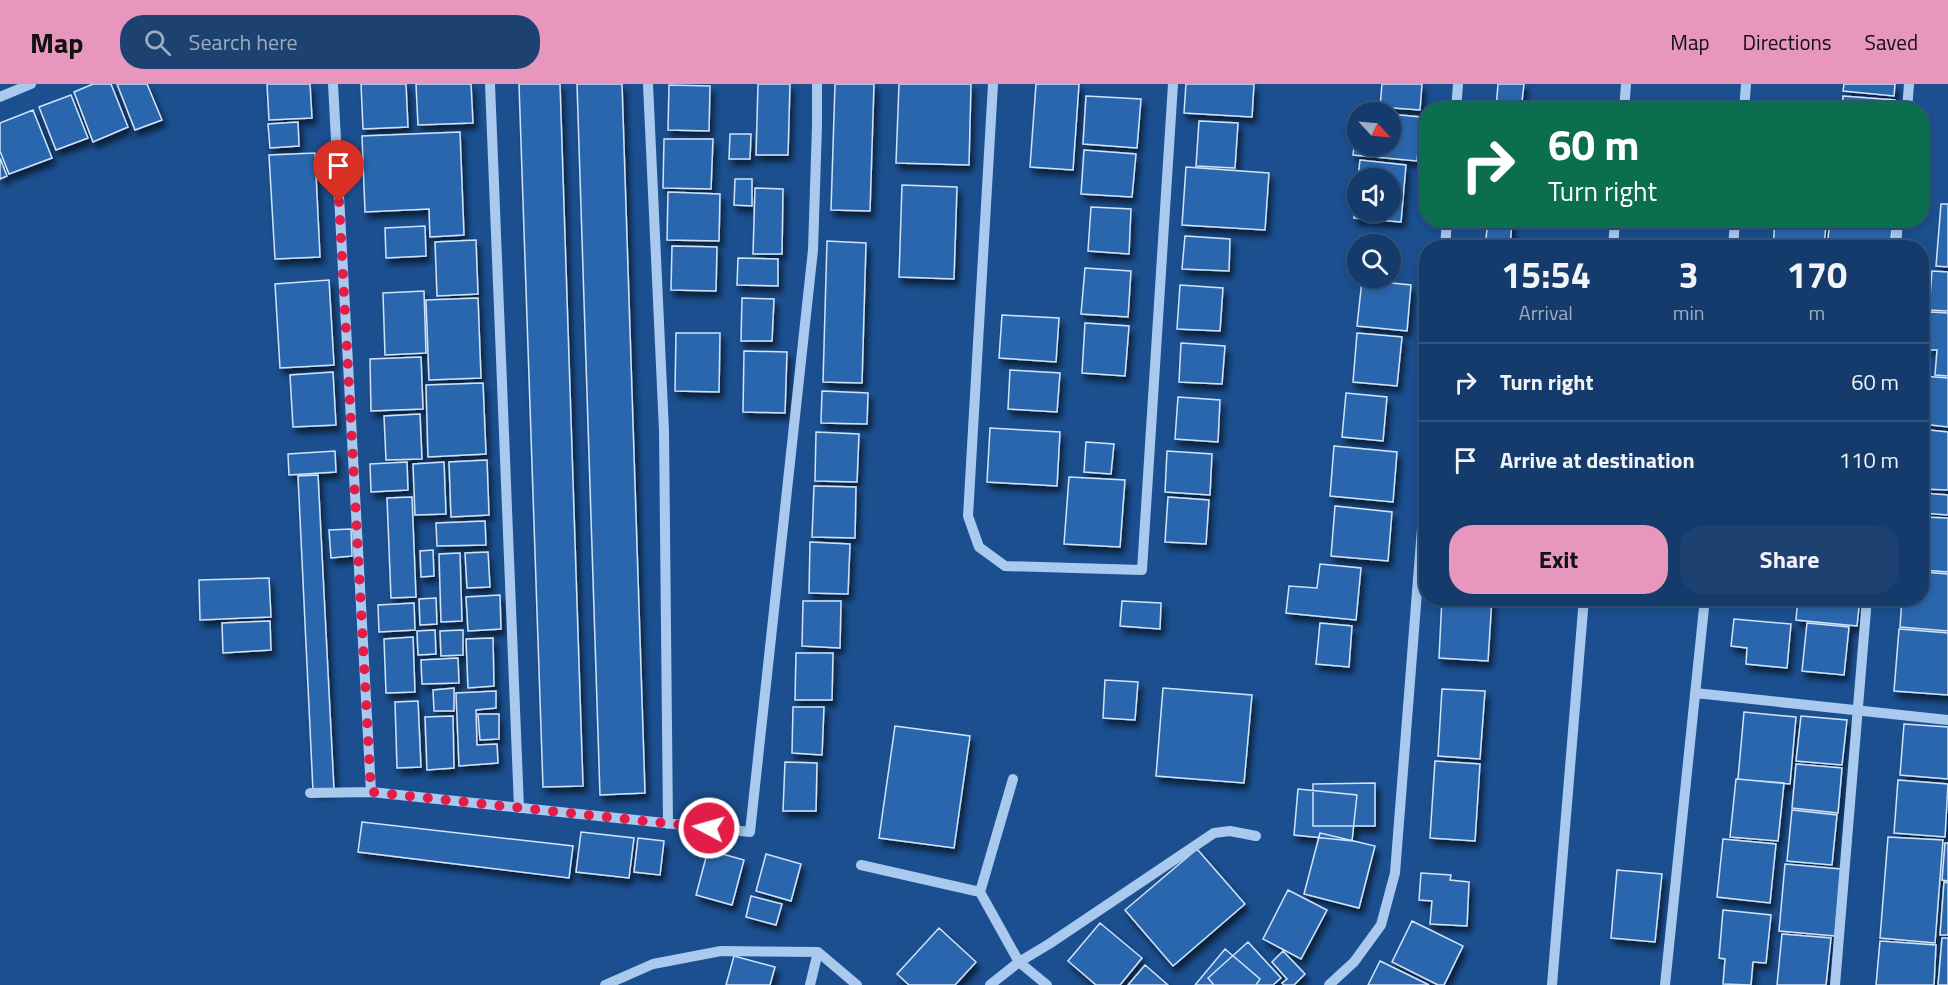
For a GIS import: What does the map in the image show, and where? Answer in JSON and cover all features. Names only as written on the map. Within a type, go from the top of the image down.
[{"type":"street","points":[[0,97],[32,84]]},
{"type":"street","points":[[333,84],[371,792]]},
{"type":"street","points":[[490,84],[519,808]]},
{"type":"street","points":[[648,84],[664,431],[668,824]]},
{"type":"street","points":[[310,793],[371,792],[750,832],[813,250],[817,84]]},
{"type":"street","points":[[993,84],[968,516],[979,547],[1005,566],[1142,570],[1173,84]]},
{"type":"street","points":[[1457,102],[1458,84]]},
{"type":"street","points":[[1625,102],[1626,84]]},
{"type":"street","points":[[1745,102],[1746,84]]},
{"type":"street","points":[[1908,102],[1909,84]]},
{"type":"street","points":[[1329,985],[1354,963],[1381,926],[1395,873],[1419,566]]},
{"type":"street","points":[[1552,985],[1583,606]]},
{"type":"street","points":[[1665,985],[1704,606]]},
{"type":"street","points":[[1835,985],[1866,606]]},
{"type":"street","points":[[1695,693],[1948,720]]},
{"type":"street","points":[[1013,779],[980,892],[1019,962],[1047,985]]},
{"type":"street","points":[[990,985],[1019,962],[1214,833],[1230,831],[1256,836]]},
{"type":"street","points":[[861,865],[980,892]]},
{"type":"street","points":[[604,985],[653,964],[721,951],[818,952],[857,985]]},
{"type":"street","points":[[810,985],[818,952]]},
{"type":"building","points":[[93,84],[111,84],[128,127],[93,142],[74,92]]},
{"type":"building","points":[[117,84],[147,84],[162,120],[135,130]]},
{"type":"building","points":[[267,84],[310,84],[312,118],[269,120]]},
{"type":"building","points":[[361,84],[406,84],[408,127],[363,129]]},
{"type":"building","points":[[416,84],[471,84],[473,123],[418,125]]},
{"type":"building","points":[[519,84],[560,84],[583,786],[543,787]]},
{"type":"building","points":[[577,84],[622,84],[645,793],[600,795]]},
{"type":"building","points":[[758,84],[790,84],[788,155],[756,155]]},
{"type":"building","points":[[835,84],[874,84],[870,211],[831,210]]},
{"type":"building","points":[[899,84],[971,84],[969,165],[896,163]]},
{"type":"building","points":[[1036,84],[1079,84],[1073,170],[1030,167]]},
{"type":"building","points":[[1186,84],[1254,84],[1252,117],[1184,113]]},
{"type":"building","points":[[1382,84],[1422,84],[1419,110],[1401,109],[1401,102],[1380,102]]},
{"type":"building","points":[[1498,84],[1524,84],[1522,102],[1497,102]]},
{"type":"building","points":[[1844,84],[1895,84],[1894,96],[1843,91]]},
{"type":"building","points":[[669,85],[710,86],[709,131],[668,130]]},
{"type":"building","points":[[71,95],[88,138],[56,150],[39,107]]},
{"type":"building","points":[[1086,96],[1141,99],[1137,148],[1083,144]]},
{"type":"building","points":[[1843,96],[1895,100],[1895,102],[1843,102]]},
{"type":"building","points":[[33,110],[52,158],[9,174],[0,151],[0,123]]},
{"type":"building","points":[[1401,115],[1419,117],[1417,161],[1364,156],[1401,156]]},
{"type":"building","points":[[1199,121],[1238,123],[1235,168],[1196,166]]},
{"type":"building","points":[[298,122],[299,146],[270,148],[268,124]]},
{"type":"building","points":[[460,132],[464,235],[430,237],[429,209],[365,212],[362,136]]},
{"type":"building","points":[[730,134],[751,134],[750,159],[729,159]]},
{"type":"building","points":[[664,139],[713,139],[711,189],[663,188]]},
{"type":"building","points":[[1084,150],[1136,154],[1132,197],[1081,194]]},
{"type":"building","points":[[315,153],[320,257],[275,259],[269,155]]},
{"type":"building","points":[[0,158],[7,176],[0,179]]},
{"type":"building","points":[[1360,160],[1406,165],[1401,222],[1401,168],[1359,168]]},
{"type":"building","points":[[1186,167],[1269,173],[1265,230],[1182,225]]},
{"type":"building","points":[[735,179],[752,179],[752,206],[734,205]]},
{"type":"building","points":[[902,185],[957,187],[954,279],[899,277]]},
{"type":"building","points":[[755,188],[783,189],[782,254],[753,254]]},
{"type":"building","points":[[668,192],[720,194],[719,241],[667,240]]},
{"type":"building","points":[[1941,204],[1948,204],[1948,267],[1936,266]]},
{"type":"building","points":[[1091,207],[1131,209],[1129,254],[1088,251]]},
{"type":"building","points":[[425,226],[426,256],[386,258],[385,228]]},
{"type":"building","points":[[1487,228],[1511,228],[1511,240],[1486,240]]},
{"type":"building","points":[[1774,228],[1826,228],[1825,240],[1774,240]]},
{"type":"building","points":[[1829,228],[1892,228],[1891,240],[1828,240]]},
{"type":"building","points":[[1185,236],[1230,239],[1229,271],[1182,269]]},
{"type":"building","points":[[476,240],[478,294],[437,296],[435,242]]},
{"type":"building","points":[[827,241],[866,243],[862,383],[823,382]]},
{"type":"building","points":[[672,246],[717,247],[716,291],[671,290]]},
{"type":"building","points":[[738,258],[778,259],[778,286],[737,285]]},
{"type":"building","points":[[1085,268],[1131,271],[1128,317],[1081,314]]},
{"type":"building","points":[[1932,271],[1948,272],[1948,311],[1929,310]]},
{"type":"building","points":[[329,280],[334,365],[280,368],[275,284]]},
{"type":"building","points":[[1401,284],[1411,285],[1407,331],[1357,326],[1361,288],[1401,288]]},
{"type":"building","points":[[1180,285],[1223,288],[1220,331],[1177,329]]},
{"type":"building","points":[[424,291],[426,353],[385,355],[383,293]]},
{"type":"building","points":[[478,298],[481,378],[429,380],[426,300]]},
{"type":"building","points":[[742,298],[774,299],[772,341],[741,341]]},
{"type":"building","points":[[1930,312],[1948,313],[1948,376],[1935,375],[1937,350],[1929,350]]},
{"type":"building","points":[[1002,315],[1059,318],[1056,362],[999,358]]},
{"type":"building","points":[[1085,323],[1129,326],[1125,376],[1082,373]]},
{"type":"building","points":[[676,333],[720,333],[719,392],[675,391]]},
{"type":"building","points":[[1357,333],[1402,337],[1397,386],[1353,382]]},
{"type":"building","points":[[1181,343],[1225,346],[1222,384],[1179,382]]},
{"type":"building","points":[[744,351],[787,352],[785,413],[743,412]]},
{"type":"building","points":[[421,357],[423,409],[371,411],[370,359]]},
{"type":"building","points":[[1010,370],[1060,373],[1057,412],[1008,409]]},
{"type":"building","points":[[333,372],[336,425],[293,427],[290,375]]},
{"type":"building","points":[[1929,377],[1948,378],[1948,427],[1929,425]]},
{"type":"building","points":[[483,383],[486,454],[428,457],[426,385]]},
{"type":"building","points":[[822,391],[868,393],[867,424],[821,423]]},
{"type":"building","points":[[1346,393],[1387,397],[1383,441],[1342,437]]},
{"type":"building","points":[[1178,397],[1220,400],[1218,442],[1175,439]]},
{"type":"building","points":[[420,414],[422,459],[386,460],[384,416]]},
{"type":"building","points":[[990,428],[1060,432],[1057,486],[987,482]]},
{"type":"building","points":[[1929,430],[1948,432],[1948,490],[1929,489]]},
{"type":"building","points":[[816,432],[859,434],[857,482],[815,481]]},
{"type":"building","points":[[1086,442],[1114,444],[1111,474],[1084,472]]},
{"type":"building","points":[[1334,446],[1397,452],[1393,502],[1330,496]]},
{"type":"building","points":[[335,451],[336,472],[289,475],[288,454]]},
{"type":"building","points":[[1167,451],[1212,454],[1210,495],[1165,492]]},
{"type":"building","points":[[487,460],[489,515],[451,517],[449,462]]},
{"type":"building","points":[[407,462],[408,490],[371,492],[370,464]]},
{"type":"building","points":[[444,462],[446,514],[415,515],[413,464]]},
{"type":"building","points":[[318,475],[334,790],[313,791],[298,476]]},
{"type":"building","points":[[1069,477],[1125,480],[1120,547],[1064,544]]},
{"type":"building","points":[[814,486],[856,487],[855,538],[812,537]]},
{"type":"building","points":[[1929,493],[1948,495],[1948,515],[1929,514]]},
{"type":"building","points":[[412,497],[416,597],[391,598],[387,498]]},
{"type":"building","points":[[1168,497],[1209,500],[1206,544],[1165,542]]},
{"type":"building","points":[[1335,506],[1392,512],[1388,561],[1331,556]]},
{"type":"building","points":[[1929,517],[1948,518],[1948,572],[1929,571]]},
{"type":"building","points":[[485,521],[486,545],[437,546],[436,523]]},
{"type":"building","points":[[351,529],[352,556],[331,558],[329,530]]},
{"type":"building","points":[[810,542],[850,544],[848,594],[809,593]]},
{"type":"building","points":[[433,550],[434,576],[421,577],[420,551]]},
{"type":"building","points":[[488,552],[490,587],[467,588],[465,553]]},
{"type":"building","points":[[460,553],[462,621],[441,622],[439,554]]},
{"type":"building","points":[[1320,564],[1361,568],[1356,620],[1286,613],[1289,586],[1317,588]]},
{"type":"building","points":[[1929,573],[1948,574],[1948,631],[1900,627],[1901,606],[1929,606]]},
{"type":"building","points":[[269,578],[271,617],[200,620],[199,580]]},
{"type":"building","points":[[500,595],[501,629],[468,631],[466,597]]},
{"type":"building","points":[[436,598],[437,624],[420,625],[419,599]]},
{"type":"building","points":[[803,601],[841,601],[840,648],[802,646]]},
{"type":"building","points":[[1122,601],[1161,603],[1160,629],[1120,626]]},
{"type":"building","points":[[414,603],[415,630],[379,632],[378,605]]},
{"type":"building","points":[[1442,606],[1491,606],[1488,661],[1439,658]]},
{"type":"building","points":[[1797,606],[1859,606],[1857,626],[1796,620]]},
{"type":"building","points":[[1734,619],[1791,624],[1787,668],[1746,664],[1747,648],[1731,646]]},
{"type":"building","points":[[270,621],[271,650],[223,653],[222,623]]},
{"type":"building","points":[[1320,623],[1352,626],[1349,667],[1316,664]]},
{"type":"building","points":[[1807,623],[1849,627],[1844,675],[1802,671]]},
{"type":"building","points":[[1899,629],[1948,633],[1948,695],[1894,691]]},
{"type":"building","points":[[435,630],[436,654],[418,655],[417,631]]},
{"type":"building","points":[[463,630],[463,655],[441,656],[440,631]]},
{"type":"building","points":[[413,637],[415,692],[386,693],[384,639]]},
{"type":"building","points":[[493,638],[494,686],[468,688],[466,639]]},
{"type":"building","points":[[796,653],[833,653],[832,700],[795,700]]},
{"type":"building","points":[[458,658],[459,683],[422,684],[421,660]]},
{"type":"building","points":[[1105,680],[1138,682],[1135,720],[1103,718]]},
{"type":"building","points":[[454,688],[454,711],[434,711],[433,690]]},
{"type":"building","points":[[1163,688],[1252,695],[1244,783],[1156,776]]},
{"type":"building","points":[[1442,689],[1485,691],[1480,759],[1438,756]]},
{"type":"building","points":[[496,691],[496,708],[476,710],[477,745],[497,744],[498,763],[459,766],[456,693]]},
{"type":"building","points":[[418,701],[421,767],[397,768],[395,702]]},
{"type":"building","points":[[793,707],[824,707],[822,755],[792,753]]},
{"type":"building","points":[[1744,712],[1796,717],[1790,784],[1738,779]]},
{"type":"building","points":[[478,714],[499,714],[499,739],[480,740]]},
{"type":"building","points":[[453,716],[454,768],[427,770],[425,717]]},
{"type":"building","points":[[1801,716],[1847,720],[1842,765],[1796,761]]},
{"type":"building","points":[[1904,724],[1948,727],[1948,779],[1900,775]]},
{"type":"building","points":[[895,726],[970,736],[954,848],[879,838]]},
{"type":"building","points":[[1435,761],[1480,764],[1475,841],[1430,838]]},
{"type":"building","points":[[785,762],[817,763],[816,811],[783,811]]},
{"type":"building","points":[[1796,764],[1842,768],[1838,813],[1792,808]]},
{"type":"building","points":[[1736,779],[1784,783],[1778,841],[1730,837]]},
{"type":"building","points":[[1898,780],[1948,784],[1945,837],[1894,833]]},
{"type":"building","points":[[1375,783],[1375,826],[1313,826],[1313,784]]},
{"type":"building","points":[[1298,789],[1357,795],[1352,841],[1294,835]]},
{"type":"building","points":[[1792,810],[1837,815],[1832,865],[1787,861]]},
{"type":"building","points":[[362,822],[573,846],[569,878],[358,852]]},
{"type":"building","points":[[581,832],[634,838],[629,878],[576,872]]},
{"type":"building","points":[[1320,833],[1375,846],[1359,908],[1304,894]]},
{"type":"building","points":[[1888,837],[1943,840],[1935,943],[1880,938]]},
{"type":"building","points":[[638,838],[664,841],[660,875],[634,872]]},
{"type":"building","points":[[1723,839],[1776,844],[1770,903],[1717,897]]},
{"type":"building","points":[[1945,843],[1948,843],[1948,881],[1942,880]]},
{"type":"building","points":[[1197,849],[1245,904],[1173,966],[1125,910]]},
{"type":"building","points":[[708,850],[744,860],[732,905],[696,895]]},
{"type":"building","points":[[766,854],[801,864],[791,901],[756,891]]},
{"type":"building","points":[[1785,864],[1841,869],[1835,936],[1779,931]]},
{"type":"building","points":[[1617,870],[1662,874],[1655,942],[1611,938]]},
{"type":"building","points":[[1421,873],[1451,875],[1450,880],[1469,882],[1467,926],[1430,924],[1432,901],[1419,900]]},
{"type":"building","points":[[1944,882],[1948,883],[1948,935],[1940,935]]},
{"type":"building","points":[[1288,890],[1327,910],[1301,959],[1263,939]]},
{"type":"building","points":[[751,896],[782,904],[776,925],[746,917]]},
{"type":"building","points":[[1723,910],[1771,915],[1766,963],[1753,962],[1751,985],[1723,984],[1725,959],[1719,958]]},
{"type":"building","points":[[1412,921],[1463,946],[1444,985],[1438,985],[1392,962]]},
{"type":"building","points":[[1100,923],[1142,958],[1120,985],[1096,985],[1068,961]]},
{"type":"building","points":[[939,928],[976,962],[955,985],[909,985],[897,974]]},
{"type":"building","points":[[1782,934],[1831,938],[1826,985],[1777,985]]},
{"type":"building","points":[[1942,938],[1948,938],[1948,985],[1938,985]]},
{"type":"building","points":[[1880,941],[1936,945],[1934,985],[1876,985]]},
{"type":"building","points":[[1248,942],[1281,978],[1273,985],[1214,985],[1208,978]]},
{"type":"building","points":[[1225,949],[1260,979],[1256,985],[1195,985]]},
{"type":"building","points":[[1283,951],[1305,974],[1294,985],[1282,983],[1287,979],[1272,962]]},
{"type":"building","points":[[734,956],[775,967],[770,985],[726,985]]},
{"type":"building","points":[[1380,961],[1429,985],[1368,985]]},
{"type":"building","points":[[1145,965],[1168,985],[1128,985]]},
{"type":"route","points":[[339,202],[371,792],[709,828]]}]
